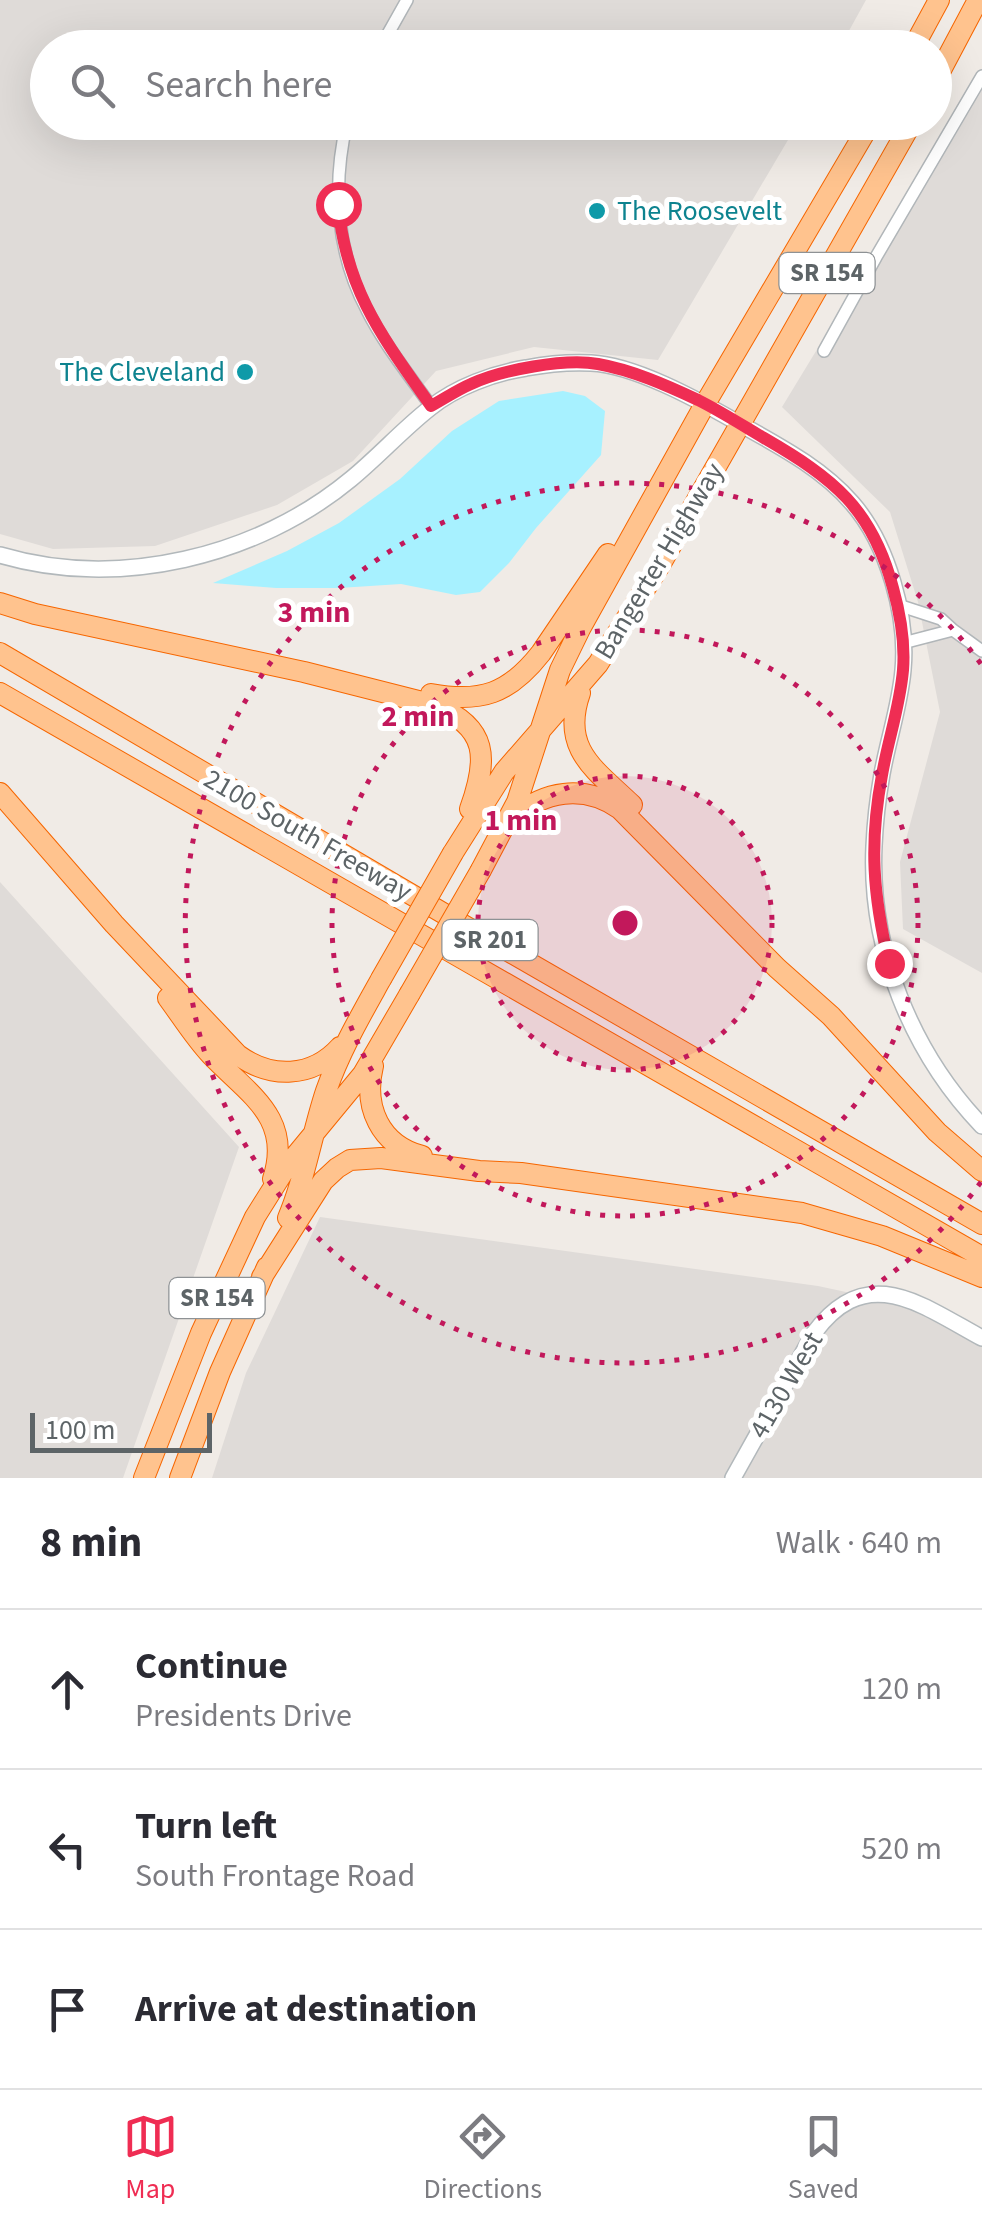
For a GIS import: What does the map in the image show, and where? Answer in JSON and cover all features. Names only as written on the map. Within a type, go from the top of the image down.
[{"type":"highway","points":[[923,30],[939,0]]},
{"type":"highway","points":[[952,49],[978,0]]},
{"type":"highway","name":"Bangerter Highway","points":[[144,1478],[242,1242],[269,1192],[376,1054],[507,825],[526,780],[560,670],[575,639],[679,449],[860,140]]},
{"type":"highway","name":"Bangerter Highway","points":[[180,1478],[220,1372],[294,1204],[327,1088],[348,1038],[453,853],[504,772],[598,664],[650,580],[902,140]]},
{"type":"highway","points":[[304,672],[334,672],[455,698],[487,695],[513,683],[541,653],[679,449]]},
{"type":"highway","points":[[0,603],[304,672],[452,712],[470,727],[480,748],[482,773],[453,853]]},
{"type":"highway","name":"2100 South Freeway","points":[[0,653],[982,1224]]},
{"type":"highway","points":[[584,682],[573,720],[583,756],[631,804],[776,968]]},
{"type":"highway","name":"2100 South Freeway","points":[[0,693],[982,1257]]},
{"type":"highway","points":[[0,793],[114,924],[232,1050],[258,1067],[285,1072],[311,1068],[331,1056],[348,1038]]},
{"type":"highway","points":[[507,825],[531,804],[558,794],[586,794],[606,800],[631,818],[776,968],[830,1016],[937,1132],[982,1171]]},
{"type":"highway","points":[[114,924],[202,1044],[252,1093],[270,1117],[279,1154],[269,1192]]},
{"type":"highway","points":[[376,1054],[369,1082],[370,1102],[379,1125],[396,1144],[418,1154],[520,1173],[802,1213],[882,1236],[982,1278]]},
{"type":"highway","points":[[262,1276],[323,1181],[350,1160],[381,1158],[520,1173]]},
{"type":"street","points":[[390,30],[407,0]]},
{"type":"street","points":[[952,127],[982,76]]},
{"type":"street","points":[[345,140],[338,204],[350,270],[377,329],[431,406]]},
{"type":"street","points":[[824,350],[945,140]]},
{"type":"street","points":[[0,555],[71,567],[127,568],[188,559],[246,540],[302,512],[348,481],[431,406],[473,383],[524,368],[594,363],[637,374],[705,404],[803,460],[832,482],[854,506],[872,531],[887,564],[898,606],[903,670],[876,815],[873,849],[877,912],[906,1014],[930,1061],[962,1106],[982,1126]]},
{"type":"street","points":[[898,606],[941,619],[982,651]]},
{"type":"street","points":[[902,643],[953,630]]},
{"type":"street","name":"4130 West","points":[[733,1478],[814,1333],[848,1300],[867,1294],[900,1296],[982,1338]]},
{"type":"shaded area","points":[[0,0],[866,0],[849,30],[30,30],[30,140],[788,140],[658,360],[534,347],[436,371],[353,461],[277,505],[155,546],[53,549],[0,534]]},
{"type":"shaded area","points":[[982,78],[982,973],[903,929],[900,862],[940,712],[918,602],[890,512],[782,407],[944,140],[952,140],[952,127]]},
{"type":"shaded area","points":[[0,882],[239,1147],[123,1478],[0,1478]]},
{"type":"shaded area","points":[[320,1217],[818,1286],[902,1304],[982,1346],[982,1478],[212,1478],[246,1373]]},
{"type":"water","points":[[563,391],[585,396],[605,411],[601,455],[480,592],[456,595],[401,584],[276,588],[213,583],[339,523],[400,479],[452,431],[499,401]]},
{"type":"place","name":"The Roosevelt","points":[[597,211]]},
{"type":"place","name":"The Cleveland","points":[[245,372]]},
{"type":"route","points":[[338,204],[350,270],[365,307],[431,406],[473,383],[524,368],[594,363],[637,374],[705,404],[803,460],[832,482],[854,506],[872,531],[887,564],[902,643],[903,670],[882,774],[873,849],[877,912],[889,963]]}]
